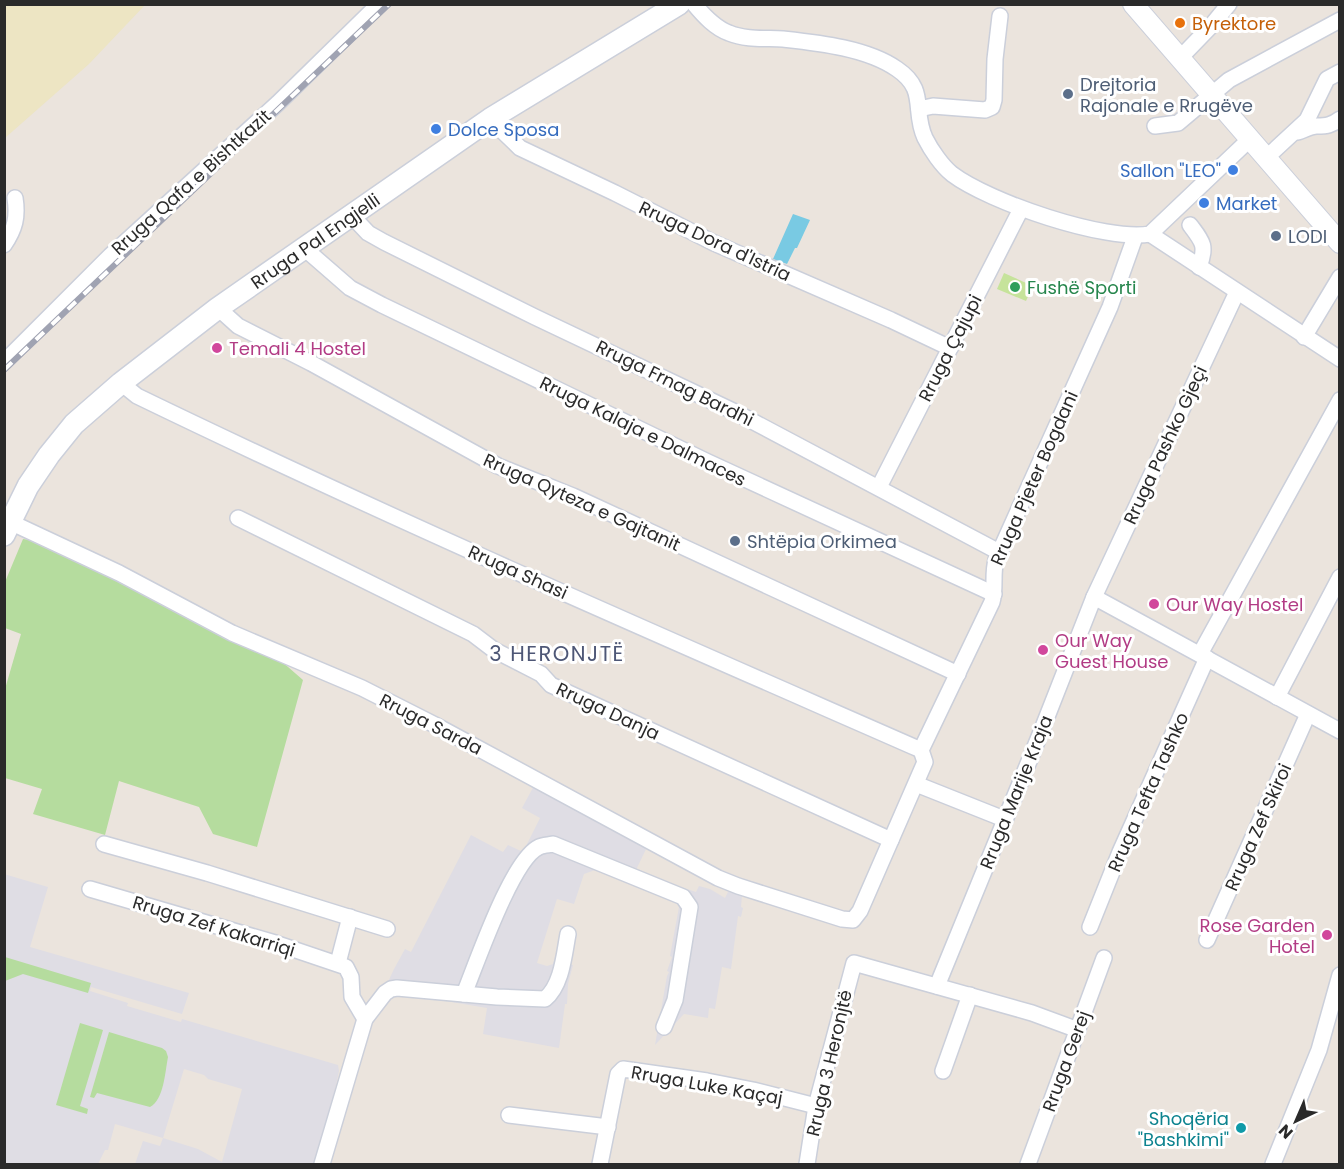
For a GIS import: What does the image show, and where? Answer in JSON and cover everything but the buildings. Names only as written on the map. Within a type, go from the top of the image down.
[{"type":"main road","name":"Rruga Pal Engjelli","points":[[7,529],[28,486],[49,455],[74,424],[121,383],[218,308],[490,119],[679,4]]},
{"type":"street","name":"Rruga Qafa e Bishtkazit","points":[[4,362],[110,256],[278,104],[379,4]]},
{"type":"street","points":[[694,4],[705,17],[728,33],[739,36],[784,39],[862,52],[882,60],[909,78],[917,89],[925,137],[951,173],[971,187],[1021,209],[1064,223],[1143,236],[1199,267],[1340,359]]},
{"type":"street","points":[[1133,4],[1340,243]]},
{"type":"street","points":[[1180,58],[1217,20],[1229,4]]},
{"type":"street","points":[[919,109],[933,106],[985,110],[992,107],[994,59],[1000,16]]},
{"type":"street","points":[[1155,126],[1178,123],[1211,94],[1246,69],[1319,33],[1340,20]]},
{"type":"street","points":[[1266,158],[1307,120],[1327,79],[1340,72]]},
{"type":"street","name":"Rruga Dora d'Istria","points":[[490,119],[520,148],[714,243],[950,348]]},
{"type":"street","points":[[1292,134],[1315,126],[1323,127],[1333,124],[1340,119]]},
{"type":"street","points":[[1143,236],[1250,139]]},
{"type":"street","points":[[4,245],[13,232],[17,214],[15,198]]},
{"type":"street","name":"Rruga Çajupi","points":[[879,487],[1021,209]]},
{"type":"street","name":"Rruga Frnag Bardhi","points":[[351,216],[368,233],[384,242],[735,412],[999,552]]},
{"type":"street","points":[[1190,225],[1203,243],[1204,256],[1199,267]]},
{"type":"street","name":"Rruga Pjeter Bogdani","points":[[853,920],[858,916],[925,762],[921,750],[994,594],[993,569],[999,552],[1143,236]]},
{"type":"street","name":"Rruga Kalaja e Dalmaces","points":[[304,248],[350,288],[382,305],[708,462],[994,594]]},
{"type":"street","points":[[1304,337],[1340,277]]},
{"type":"street","name":"Rruga Pashko Gjeçi","points":[[1094,597],[1237,292]]},
{"type":"street","name":"Rruga Qyteza e Gajtanit","points":[[218,308],[238,326],[311,363],[498,466],[604,510],[958,674]]},
{"type":"street","name":"Rruga Shasi","points":[[121,383],[137,396],[378,509],[921,750]]},
{"type":"street","name":"Rruga Tefta Tashko","points":[[1090,927],[1204,656],[1340,400]]},
{"type":"street","name":"Rruga Danja","points":[[238,518],[473,634],[494,650],[541,674],[551,685],[891,840]]},
{"type":"street","name":"Rruga Sarda","points":[[7,529],[119,573],[232,633],[383,699],[490,754],[718,878],[853,920]]},
{"type":"street","points":[[1277,697],[1340,577]]},
{"type":"street","points":[[1094,597],[1340,731]]},
{"type":"street","name":"Rruga Marije Kraja","points":[[937,986],[1094,597]]},
{"type":"street","name":"Rruga Zef Skiroi","points":[[1207,940],[1308,714]]},
{"type":"street","points":[[916,784],[1004,819]]},
{"type":"street","points":[[104,844],[207,873],[387,929]]},
{"type":"street","points":[[464,994],[484,941],[515,876],[538,847],[553,844],[683,897],[690,907],[675,1000],[664,1027]]},
{"type":"street","name":"Rruga Zef Kakarriqi","points":[[90,889],[338,963]]},
{"type":"street","points":[[350,917],[338,963],[346,967],[351,977],[352,997],[365,1019]]},
{"type":"street","points":[[322,1164],[365,1019],[385,993],[391,989],[545,999],[553,993],[557,983],[568,934]]},
{"type":"street","name":"Rruga Gerej","points":[[1028,1164],[1104,958]]},
{"type":"street","name":"Rruga 3 Heronjtë","points":[[807,1164],[816,1106],[854,963],[937,986]]},
{"type":"street","points":[[1273,1164],[1319,1050],[1340,975]]},
{"type":"street","points":[[937,986],[1032,1013],[1078,1030]]},
{"type":"street","points":[[943,1071],[970,995]]},
{"type":"street","name":"Rruga Luke Kaçaj","points":[[600,1164],[618,1074],[621,1070],[707,1081],[816,1106]]},
{"type":"street","points":[[509,1115],[608,1127]]},
{"type":"shaded area","points":[[536,782],[649,843],[635,872],[696,892],[699,886],[710,889],[725,898],[728,892],[742,895],[741,907],[743,908],[741,917],[738,916],[731,969],[722,967],[715,1009],[709,1008],[708,1018],[684,1014],[655,1045],[679,907],[676,901],[654,889],[595,870],[584,874],[574,904],[557,899],[537,963],[547,966],[553,964],[563,928],[569,930],[565,965],[573,965],[559,1048],[483,1034],[487,1008],[397,993],[386,1000],[378,1014],[378,1004],[394,969],[405,949],[411,952],[471,835],[503,852],[508,845],[523,852],[540,818],[522,808]]},
{"type":"shaded area","points":[[4,874],[48,887],[30,947],[189,993],[182,1014],[91,987],[90,991],[128,1003],[127,1006],[181,1022],[182,1019],[338,1065],[339,1071],[328,1123],[315,1164],[135,1164],[143,1141],[160,1146],[163,1138],[115,1124],[108,1150],[105,1150],[98,1164],[5,1164]],"holes":[[[184,1069],[242,1089],[222,1162],[198,1149],[163,1138]]]},
{"type":"green space","name":"Fushë Sporti","points":[[1004,273],[1033,286],[1026,301],[997,289]]},
{"type":"green space","points":[[23,539],[45,542],[280,660],[303,680],[257,847],[213,834],[199,807],[119,781],[105,835],[33,814],[42,789],[5,778],[5,689],[21,634],[5,628],[5,582]]},
{"type":"green space","points":[[5,957],[91,983],[88,993],[23,974],[5,981]]},
{"type":"green space","points":[[80,1023],[103,1030],[80,1106],[88,1109],[87,1114],[56,1105]]},
{"type":"green space","points":[[109,1032],[166,1051],[168,1057],[161,1092],[150,1107],[97,1093],[94,1098],[90,1097]]},
{"type":"sand","points":[[5,4],[145,5],[89,64],[5,138]]},
{"type":"water","points":[[793,214],[810,220],[787,264],[773,259]]},
{"type":"railway","points":[[4,370],[389,4]]},
{"type":"place","name":"Byrektore","points":[[1180,23]]},
{"type":"place","name":"Drejtoria Rajonale e Rrugëve","points":[[1068,94]]},
{"type":"place","name":"Dolce Sposa","points":[[436,129]]},
{"type":"place","name":"Sallon \"LEO\"","points":[[1233,170]]},
{"type":"place","name":"Market","points":[[1204,203]]},
{"type":"place","name":"LODI","points":[[1276,236]]},
{"type":"place","name":"Fushë Sporti","points":[[1015,287]]},
{"type":"place","name":"Temali 4 Hostel","points":[[217,348]]},
{"type":"place","name":"Shtëpia Orkimea","points":[[735,541]]},
{"type":"place","name":"Our Way Hostel","points":[[1154,604]]},
{"type":"place","name":"Our Way Guest House","points":[[1043,650]]},
{"type":"place","name":"Rose Garden Hotel","points":[[1327,935]]},
{"type":"place","name":"Shoqëria \"Bashkimi\"","points":[[1241,1128]]},
{"type":"district","name":"3 HERONJTË","points":[[557,653]]}]
